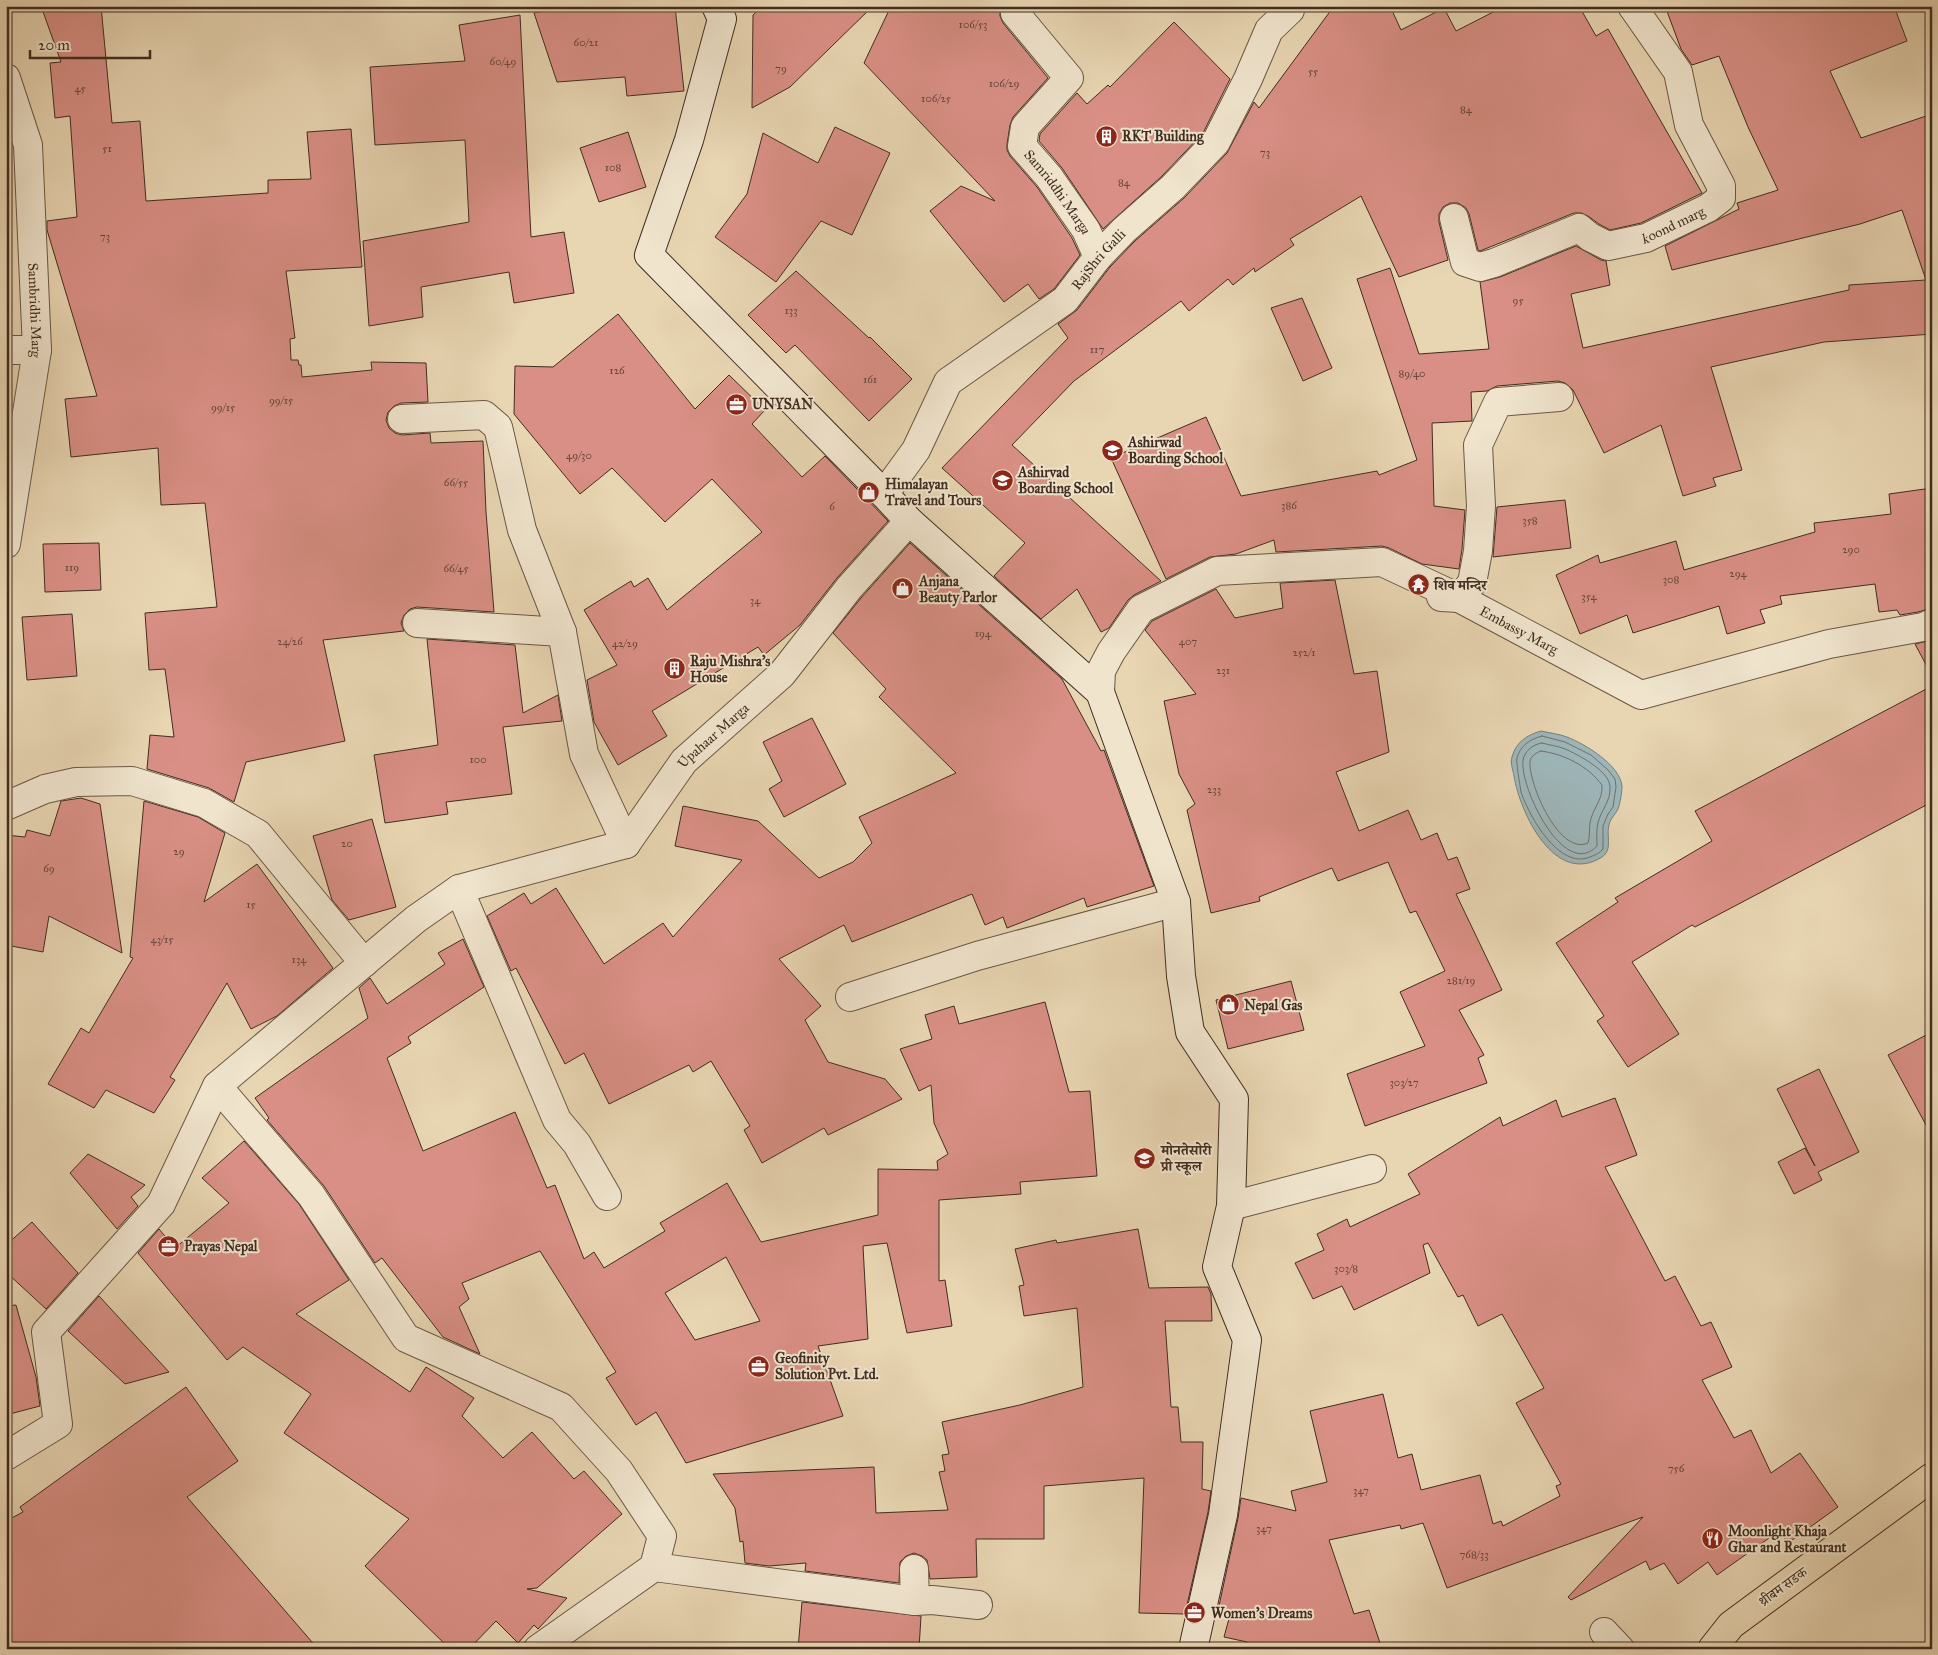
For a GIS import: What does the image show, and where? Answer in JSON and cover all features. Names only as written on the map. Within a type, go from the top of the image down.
[{"type":"main road","name":"थ्रीबम सडक","points":[[1712,1649],[1731,1625],[1932,1477]]},
{"type":"street","name":"RajShri Galli","points":[[884,494],[916,450],[948,382],[1065,300],[1098,257],[1124,230],[1174,187],[1216,142],[1248,79],[1268,30],[1290,10],[1291,6]]},
{"type":"street","name":"koond marg","points":[[1454,218],[1465,262],[1480,267],[1545,244],[1579,228],[1590,237],[1608,246],[1646,238],[1708,208],[1721,198],[1721,186],[1689,125],[1678,72],[1632,6]]},
{"type":"street","points":[[723,11],[689,140],[650,255],[909,521],[1100,692],[1176,902],[1181,976],[1190,1032],[1234,1099],[1231,1206],[1217,1267],[1247,1340],[1223,1515],[1193,1649]]},
{"type":"street","name":"Samriddhi Marga","points":[[1016,13],[1069,78],[1025,127],[1022,146],[1050,177],[1086,230],[1098,257]]},
{"type":"street","name":"Sambridhi Marg","points":[[6,78],[28,145],[37,350],[6,544]]},
{"type":"street","points":[[6,350],[37,350]]},
{"type":"street","points":[[1447,597],[1472,583],[1478,551],[1481,506],[1478,445],[1498,402],[1559,397]]},
{"type":"street","points":[[6,1456],[58,1424],[46,1332],[161,1204],[217,1086],[416,919],[459,890],[626,844],[584,754],[562,632],[522,530],[498,427],[484,415],[402,420]]},
{"type":"street","name":"Upahaar Marga","points":[[626,844],[684,761],[782,674],[849,588],[909,521]]},
{"type":"street","name":"Embassy Marg","points":[[1100,692],[1101,671],[1111,652],[1141,609],[1217,571],[1382,562],[1641,695],[1829,644],[1923,627],[1932,623]]},
{"type":"street","points":[[417,623],[562,632]]},
{"type":"street","points":[[6,806],[45,790],[76,782],[132,781],[204,803],[258,834],[364,963]]},
{"type":"street","points":[[459,890],[557,1120],[577,1144],[607,1196]]},
{"type":"street","points":[[850,996],[977,956],[1176,902]]},
{"type":"street","points":[[217,1086],[311,1195],[406,1338],[560,1407],[619,1471],[662,1536],[654,1567],[538,1649]]},
{"type":"street","points":[[1231,1206],[1372,1168]]},
{"type":"street","points":[[654,1567],[915,1601],[932,1600],[978,1605]]},
{"type":"street","points":[[914,1569],[915,1601]]},
{"type":"water","points":[[1541,731],[1564,736],[1592,750],[1615,770],[1620,778],[1622,786],[1621,795],[1618,809],[1611,819],[1608,829],[1607,851],[1602,857],[1585,864],[1569,862],[1555,854],[1543,842],[1532,826],[1518,791],[1511,759],[1519,743]]},
{"type":"building","points":[[41,6],[101,6],[112,123],[140,121],[146,201],[268,193],[268,180],[311,179],[307,132],[351,129],[362,267],[286,271],[295,338],[290,339],[291,360],[298,360],[299,365],[301,365],[302,377],[372,370],[371,362],[426,363],[428,402],[401,403],[394,406],[388,412],[386,420],[389,428],[395,433],[402,435],[430,433],[431,443],[483,441],[486,512],[494,612],[417,607],[410,609],[404,615],[401,623],[404,631],[323,640],[345,741],[246,762],[234,802],[209,788],[147,769],[150,735],[174,737],[165,669],[149,670],[145,613],[217,607],[205,503],[161,505],[158,448],[71,457],[65,399],[97,396],[47,230],[47,221],[77,217],[70,116],[55,118],[50,63],[61,62]]},
{"type":"building","points":[[571,6],[675,6],[684,91],[627,96],[625,77],[557,82],[534,13]]},
{"type":"building","points":[[763,6],[873,6],[790,87],[752,108],[753,15]]},
{"type":"building","points":[[891,6],[1000,6],[1000,16],[1003,23],[1048,78],[1013,117],[1010,125],[1007,150],[1037,187],[1072,238],[1080,255],[1054,289],[1039,299],[1028,284],[1004,302],[930,211],[961,186],[995,201],[864,63]]},
{"type":"building","points":[[1334,6],[1390,6],[1401,30],[1444,8],[1456,31],[1505,6],[1579,6],[1596,36],[1608,29],[1702,193],[1641,223],[1610,230],[1588,216],[1574,213],[1480,251],[1478,250],[1466,208],[1458,203],[1450,203],[1443,207],[1439,214],[1439,222],[1448,260],[1399,277],[1361,196],[1290,239],[1294,245],[1255,272],[1254,268],[1233,285],[1228,279],[1189,311],[1181,301],[1074,381],[1012,445],[1161,581],[1128,600],[1109,628],[1101,632],[1077,589],[1041,619],[994,576],[1025,543],[942,468],[1068,338],[1058,324],[1077,310],[1110,267],[1135,241],[1184,198],[1227,153],[1254,102],[1259,108]]},
{"type":"building","points":[[1665,6],[1894,6],[1907,41],[1830,71],[1861,138],[1932,114],[1932,334],[1824,342],[1711,367],[1742,470],[1713,478],[1716,486],[1683,496],[1661,425],[1604,453],[1573,390],[1565,383],[1558,381],[1497,386],[1487,391],[1471,392],[1472,421],[1432,423],[1434,506],[1465,510],[1459,569],[1422,564],[1382,546],[1276,552],[1274,540],[1236,554],[1210,557],[1166,579],[1111,458],[1206,417],[1241,496],[1377,471],[1379,475],[1417,460],[1357,279],[1390,268],[1419,354],[1489,349],[1480,282],[1500,277],[1576,246],[1606,261],[1610,285],[1571,294],[1583,348],[1849,290],[1849,285],[1926,280],[1902,210],[1860,224],[1672,270],[1665,246],[1739,209],[1737,203],[1778,190],[1748,127],[1719,56],[1692,65],[1681,49]]},
{"type":"building","points":[[520,15],[531,237],[564,232],[574,293],[514,303],[509,272],[421,287],[423,317],[369,326],[363,241],[469,222],[465,140],[375,145],[370,67],[465,61],[459,25]]},
{"type":"building","points":[[1174,22],[1230,79],[1203,133],[1162,176],[1103,229],[1062,168],[1039,141],[1040,134],[1077,93],[1087,104],[1108,85],[1110,87]]},
{"type":"building","points":[[835,127],[890,153],[852,235],[821,221],[776,282],[715,237],[747,194],[763,133],[818,163]]},
{"type":"building","points":[[628,132],[646,187],[599,202],[580,148]]},
{"type":"building","points":[[796,271],[870,337],[912,379],[869,421],[795,345],[786,353],[748,315]]},
{"type":"building","points":[[1302,298],[1332,368],[1303,381],[1271,308]]},
{"type":"building","points":[[618,314],[695,409],[729,375],[765,410],[752,424],[802,477],[825,456],[888,521],[837,578],[800,625],[764,655],[758,647],[652,711],[667,736],[618,765],[594,722],[587,680],[617,665],[584,610],[631,581],[634,587],[648,578],[667,610],[762,532],[712,479],[665,522],[612,468],[580,494],[514,414],[515,366],[553,367]]},
{"type":"building","points":[[1932,488],[1932,608],[1918,612],[1900,615],[1897,610],[1879,612],[1875,584],[1780,596],[1782,604],[1760,610],[1765,623],[1727,634],[1719,606],[1633,633],[1627,615],[1580,634],[1556,575],[1598,555],[1600,563],[1676,541],[1684,570],[1815,532],[1814,523],[1891,514],[1889,494]]},
{"type":"building","points":[[1565,500],[1571,548],[1493,557],[1497,507]]},
{"type":"building","points":[[99,543],[101,590],[45,592],[43,544]]},
{"type":"building","points":[[910,543],[1062,679],[1101,751],[1104,750],[1154,886],[1087,907],[1084,898],[1007,928],[1003,917],[985,925],[972,894],[852,942],[844,925],[779,959],[821,1006],[805,1020],[828,1062],[885,1079],[902,1099],[828,1135],[824,1128],[762,1163],[744,1130],[750,1126],[711,1061],[693,1072],[689,1065],[609,1104],[584,1053],[565,1064],[516,968],[511,971],[487,916],[524,893],[531,904],[556,888],[604,964],[663,923],[673,937],[742,860],[675,846],[683,806],[758,821],[819,878],[853,862],[872,843],[859,817],[956,773],[879,697],[886,689],[833,633]]},
{"type":"building","points":[[1335,580],[1354,674],[1377,671],[1389,752],[1336,772],[1359,831],[1408,810],[1421,840],[1437,833],[1448,860],[1457,857],[1470,889],[1456,894],[1502,990],[1459,1010],[1484,1055],[1478,1058],[1487,1083],[1365,1126],[1347,1074],[1425,1046],[1400,992],[1445,971],[1416,911],[1410,913],[1388,862],[1338,881],[1332,868],[1259,897],[1260,901],[1211,913],[1187,810],[1195,804],[1179,774],[1164,701],[1196,694],[1145,630],[1152,621],[1216,589],[1235,618],[1283,608],[1280,583]]},
{"type":"building","points":[[72,614],[77,676],[27,680],[22,617]]},
{"type":"building","points":[[427,639],[515,645],[523,713],[558,695],[562,721],[503,727],[512,794],[446,802],[448,814],[385,823],[374,755],[438,745]]},
{"type":"building","points":[[1932,640],[1932,676],[1915,644]]},
{"type":"building","points":[[1932,686],[1932,802],[1695,927],[1692,925],[1632,962],[1679,1034],[1628,1067],[1597,1021],[1604,1016],[1556,943],[1618,902],[1615,898],[1712,841],[1695,811]]},
{"type":"building","points":[[812,718],[846,784],[784,817],[769,789],[782,781],[763,742]]},
{"type":"building","points":[[81,798],[100,804],[122,953],[49,916],[43,952],[6,945],[6,835],[25,837],[27,830],[50,836],[61,801]]},
{"type":"building","points":[[144,801],[198,817],[225,833],[204,902],[257,864],[333,968],[277,1016],[251,1029],[227,983],[170,1077],[175,1080],[154,1113],[106,1090],[94,1108],[48,1084],[81,1028],[89,1033],[133,958],[130,957]]},
{"type":"building","points":[[372,819],[396,907],[349,920],[332,900],[313,836]]},
{"type":"building","points":[[463,939],[484,987],[408,1037],[411,1043],[387,1058],[423,1151],[515,1112],[547,1188],[555,1185],[584,1259],[594,1252],[604,1268],[665,1231],[660,1223],[727,1183],[761,1242],[878,1215],[878,1169],[938,1170],[937,1161],[948,1154],[934,1123],[931,1085],[919,1091],[900,1049],[932,1039],[925,1015],[954,1006],[959,1024],[1045,1002],[1069,1092],[1090,1091],[1097,1176],[1020,1182],[1021,1194],[939,1200],[939,1281],[945,1280],[952,1326],[907,1333],[887,1243],[863,1246],[868,1339],[818,1346],[843,1416],[686,1463],[656,1412],[636,1425],[606,1378],[616,1372],[540,1251],[462,1283],[469,1299],[459,1307],[480,1354],[443,1337],[382,1258],[375,1263],[324,1186],[267,1120],[269,1118],[255,1098],[368,1018],[359,988],[370,978],[387,1004],[445,964],[438,953]],"holes":[[[726,1257],[760,1321],[695,1340],[665,1293]]]},
{"type":"building","points":[[1291,981],[1304,1030],[1228,1049],[1216,1000]]},
{"type":"building","points":[[1932,1032],[1932,1136],[1888,1055]]},
{"type":"building","points":[[1819,1069],[1859,1152],[1818,1172],[1822,1180],[1794,1194],[1778,1162],[1805,1148],[1815,1166],[1777,1089]]},
{"type":"building","points":[[1615,1098],[1637,1155],[1605,1167],[1665,1281],[1675,1276],[1701,1326],[1711,1322],[1732,1367],[1702,1380],[1734,1438],[1751,1430],[1771,1473],[1800,1453],[1838,1507],[1788,1543],[1779,1531],[1717,1575],[1708,1562],[1678,1584],[1664,1563],[1650,1570],[1646,1561],[1571,1600],[1568,1597],[1643,1517],[1447,1588],[1423,1523],[1401,1529],[1400,1525],[1329,1540],[1354,1614],[1369,1610],[1382,1649],[1245,1649],[1247,1642],[1224,1637],[1230,1615],[1217,1615],[1241,1498],[1296,1511],[1291,1491],[1327,1482],[1310,1411],[1383,1394],[1398,1458],[1412,1454],[1421,1490],[1480,1475],[1493,1524],[1501,1521],[1503,1526],[1560,1496],[1556,1486],[1561,1484],[1516,1403],[1544,1388],[1502,1314],[1478,1326],[1463,1295],[1458,1297],[1428,1243],[1423,1245],[1430,1273],[1354,1310],[1342,1286],[1313,1299],[1295,1263],[1324,1250],[1317,1234],[1347,1219],[1350,1227],[1420,1194],[1408,1174],[1500,1117],[1503,1126],[1556,1100],[1562,1117]]},
{"type":"building","points":[[244,1141],[299,1204],[349,1280],[296,1314],[410,1392],[426,1367],[474,1398],[462,1416],[503,1458],[532,1432],[574,1479],[584,1471],[622,1514],[537,1588],[527,1589],[567,1598],[538,1629],[534,1625],[518,1643],[496,1621],[469,1649],[450,1649],[365,1566],[409,1519],[284,1433],[311,1394],[243,1347],[227,1360],[138,1253],[159,1229],[175,1248],[229,1203],[202,1178]]},
{"type":"building","points":[[88,1154],[145,1185],[131,1197],[138,1206],[117,1229],[70,1173]]},
{"type":"building","points":[[32,1222],[78,1273],[46,1309],[6,1272],[6,1245]]},
{"type":"building","points":[[1138,1229],[1149,1288],[1208,1287],[1211,1294],[1212,1321],[1165,1321],[1171,1407],[1178,1407],[1181,1442],[1203,1442],[1202,1489],[1211,1491],[1185,1614],[1139,1613],[1144,1478],[1044,1486],[1044,1539],[976,1539],[977,1577],[930,1579],[927,1560],[914,1553],[906,1556],[900,1562],[899,1583],[805,1571],[806,1563],[769,1566],[745,1563],[743,1541],[740,1542],[735,1508],[713,1474],[874,1467],[876,1513],[948,1510],[939,1472],[945,1471],[942,1455],[949,1454],[942,1422],[1020,1405],[1083,1387],[1077,1308],[1024,1316],[1019,1286],[1024,1285],[1015,1249],[1056,1240],[1057,1243]]},
{"type":"building","points":[[99,1296],[169,1372],[125,1384],[68,1331]]},
{"type":"building","points":[[16,1305],[36,1377],[40,1406],[6,1415],[6,1306]]},
{"type":"building","points":[[186,1387],[238,1461],[187,1497],[318,1649],[6,1649],[6,1521],[23,1512],[20,1507]]},
{"type":"building","points":[[802,1602],[921,1616],[919,1649],[798,1649]]},
{"type":"place","name":"RKT Building","points":[[1106,136]]},
{"type":"place","name":"UNYSAN","points":[[736,404]]},
{"type":"place","name":"Ashirwad Boarding School","points":[[1112,450]]},
{"type":"place","name":"Ashirvad Boarding School","points":[[1002,480]]},
{"type":"place","name":"Himalayan Travel and Tours","points":[[869,492]]},
{"type":"place","name":"शिव मन्दिर","points":[[1418,585]]},
{"type":"place","name":"Anjana Beauty Parlor","points":[[903,589]]},
{"type":"place","name":"Raju Mishra's House","points":[[674,669]]},
{"type":"place","name":"Nepal Gas","points":[[1228,1005]]},
{"type":"place","name":"मोनतेसोरी प्री स्कूल","points":[[1145,1158]]},
{"type":"place","name":"Prayas Nepal","points":[[168,1246]]},
{"type":"place","name":"Geofinity Solution Pvt. Ltd.","points":[[759,1366]]},
{"type":"place","name":"Moonlight Khaja Ghar and Restaurant","points":[[1712,1539]]},
{"type":"place","name":"Women's Dreams","points":[[1195,1613]]}]
